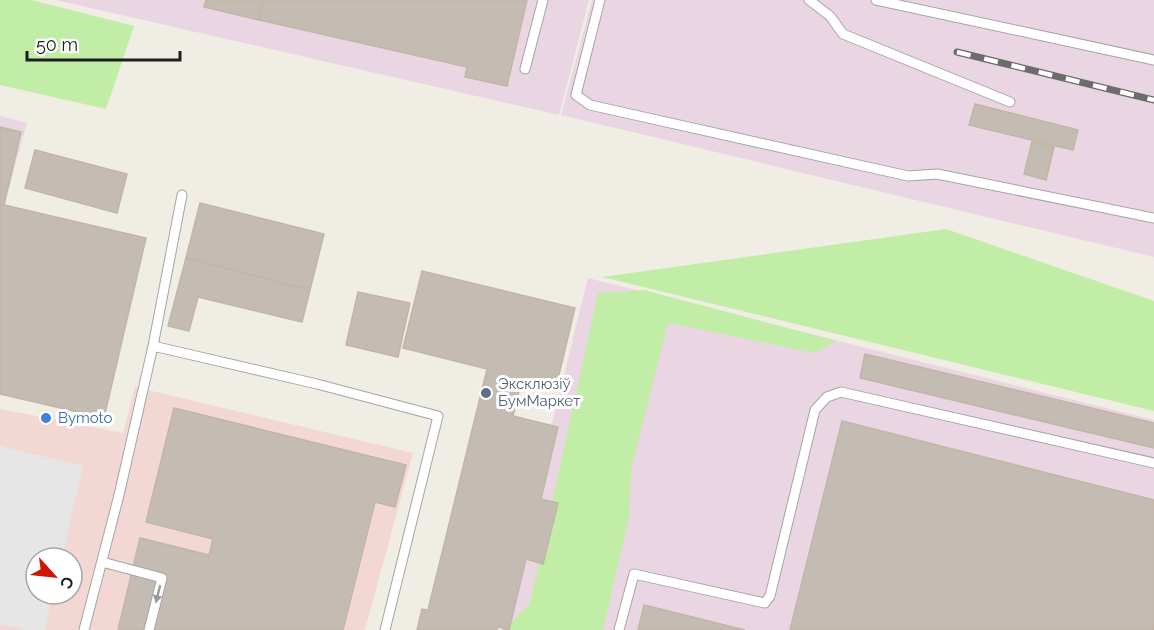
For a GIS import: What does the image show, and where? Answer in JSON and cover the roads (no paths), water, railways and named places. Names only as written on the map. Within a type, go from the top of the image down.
[{"type":"lane","points":[[525,69],[543,0]]},
{"type":"lane","points":[[600,0],[576,95],[590,105],[908,176],[936,174],[1154,218]]},
{"type":"lane","points":[[809,0],[830,16],[843,34],[1010,102]]},
{"type":"lane","points":[[876,0],[1154,60]]},
{"type":"lane","points":[[84,630],[119,495],[153,346],[182,195]]},
{"type":"lane","points":[[153,346],[317,384],[438,416],[385,630]]},
{"type":"lane","points":[[619,630],[634,574],[765,603],[770,596],[815,410],[827,397],[842,392],[1154,463]]},
{"type":"lane","points":[[102,562],[162,578],[149,630]]},
{"type":"railway","points":[[957,52],[1154,100]]},
{"type":"place","name":"Эксклюзіў БумМаркет","points":[[486,393]]},
{"type":"place","name":"Bymoto","points":[[46,418]]}]
